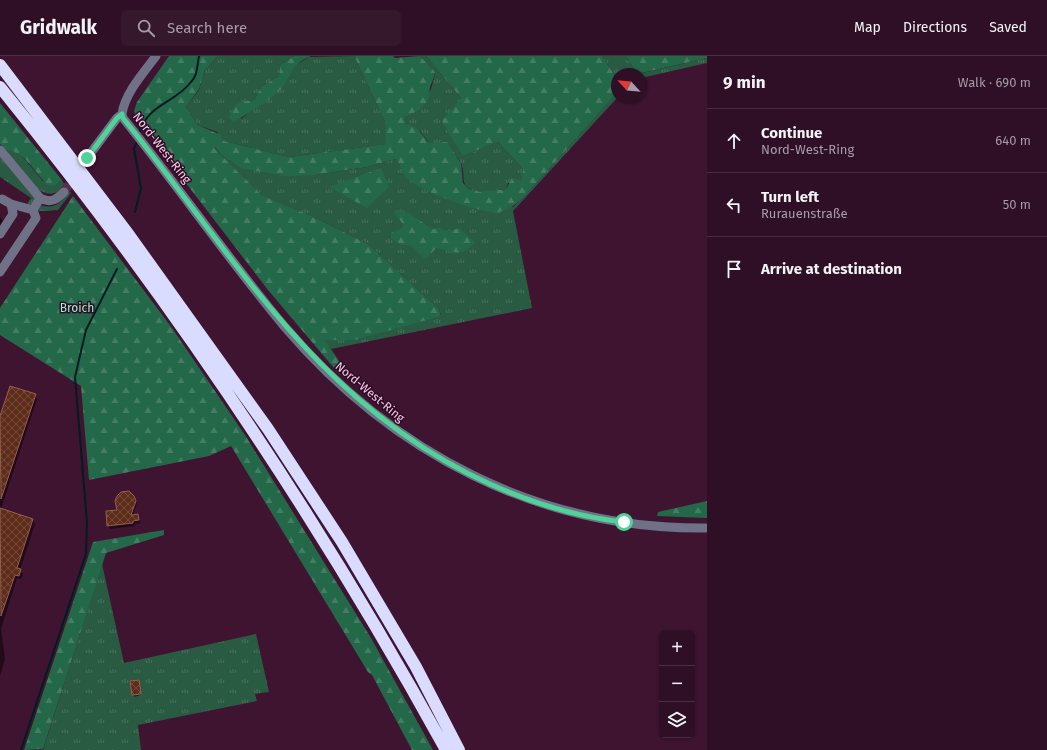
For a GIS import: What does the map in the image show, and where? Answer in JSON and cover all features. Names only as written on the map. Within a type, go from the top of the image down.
[{"type":"highway","points":[[0,65],[129,235],[268,429],[342,542],[416,667],[459,750]]},
{"type":"highway","points":[[0,87],[120,242],[258,438],[329,549],[388,647],[446,750]]},
{"type":"street","points":[[87,158],[117,118],[122,114],[123,107],[129,95],[156,56]]},
{"type":"street","name":"Nord-West-Ring","points":[[122,114],[123,118],[262,298],[297,340],[361,403],[407,438],[477,478],[541,504],[612,521],[658,526],[707,528]]},
{"type":"street","points":[[0,150],[40,198],[50,202],[57,199],[64,192]]},
{"type":"street","points":[[33,210],[40,198]]},
{"type":"street","points":[[2,199],[11,204],[33,210]]},
{"type":"street","points":[[0,234],[13,214],[11,204]]},
{"type":"street","points":[[0,272],[36,218],[33,210]]},
{"type":"green space","points":[[169,56],[218,56],[205,70],[199,89],[186,107],[198,125],[221,135],[220,140],[289,157],[386,144],[385,122],[354,56],[393,56],[395,58],[420,56],[435,72],[435,74],[427,101],[419,110],[405,117],[406,125],[410,125],[417,129],[429,143],[447,142],[461,163],[463,183],[469,189],[480,192],[506,189],[512,178],[521,181],[523,169],[498,142],[463,156],[442,121],[461,98],[426,56],[602,56],[611,70],[611,100],[523,198],[515,205],[499,212],[479,210],[466,206],[439,196],[416,185],[405,175],[396,159],[367,167],[315,175],[285,176],[241,168],[221,154],[215,146],[214,148],[261,195],[314,217],[368,244],[439,309],[441,316],[356,340],[325,340],[343,367],[339,374],[268,290],[136,118],[134,111],[137,102]]},
{"type":"green space","points":[[218,56],[294,56],[280,65],[279,76],[261,87],[254,100],[245,101],[241,119],[280,89],[296,65],[309,57],[354,56],[385,122],[387,144],[289,157],[220,140],[217,132],[198,125],[186,107],[199,90],[205,70]]},
{"type":"green space","points":[[294,56],[311,56],[304,59],[295,67],[280,90],[264,103],[238,119],[233,121],[229,118],[232,109],[235,106],[241,102],[254,100],[261,87],[279,76],[280,65]]},
{"type":"green space","points":[[420,56],[426,56],[461,98],[463,156],[498,142],[523,169],[521,181],[508,183],[506,189],[488,192],[471,190],[465,184],[463,168],[456,155],[448,149],[429,143],[420,131],[406,125],[405,117],[417,110],[426,99],[432,86],[435,73]]},
{"type":"green space","points":[[602,56],[626,56],[633,68],[611,68],[611,70]]},
{"type":"green space","points":[[626,56],[707,56],[707,58],[647,72],[647,68],[633,68]]},
{"type":"green space","points":[[707,58],[707,63],[647,77],[647,72]]},
{"type":"green space","points":[[611,100],[611,104],[513,211],[532,308],[331,349],[324,339],[356,340],[441,315],[439,309],[368,244],[314,217],[260,195],[214,148],[215,145],[315,175],[367,167],[396,159],[409,180],[513,207],[523,198]]},
{"type":"green space","points":[[0,103],[62,180],[56,185],[50,186],[24,158],[13,151],[6,150],[0,144]]},
{"type":"green space","points":[[12,149],[21,155],[43,181],[56,185],[62,180],[64,184],[57,192],[49,194],[41,191],[24,175],[6,150]]},
{"type":"green space","points":[[0,157],[40,205],[54,206],[61,202],[69,191],[71,193],[58,210],[41,211],[34,210],[26,206],[31,198],[0,177]]},
{"type":"green space","points":[[381,168],[389,187],[367,208],[329,187]]},
{"type":"green space","name":"Broich","points":[[73,196],[172,328],[245,435],[371,638],[433,750],[412,750],[372,675],[368,672],[231,446],[209,456],[89,480],[81,386],[0,335],[0,308]]},
{"type":"green space","points":[[395,210],[409,213],[432,229],[440,228],[447,231],[459,228],[475,242],[466,251],[461,252],[452,252],[436,248],[426,259],[422,257],[413,247],[401,245],[391,238],[391,233],[402,228],[404,225],[394,213]]},
{"type":"green space","points":[[707,501],[707,518],[657,516],[658,512]]},
{"type":"green space","points":[[164,530],[164,535],[106,553],[43,749],[24,750],[93,542]]},
{"type":"green space","points":[[102,564],[124,663],[256,634],[269,692],[255,694],[257,701],[138,725],[141,750],[43,750]]},
{"type":"building","points":[[10,386],[36,394],[1,499],[0,416]]},
{"type":"building","points":[[129,491],[134,496],[136,501],[131,515],[138,514],[139,520],[133,521],[133,523],[107,526],[106,511],[117,510],[115,501],[117,496],[121,492]]},
{"type":"building","points":[[0,508],[33,519],[17,568],[21,569],[19,576],[15,575],[1,616]]},
{"type":"building","points":[[139,680],[141,694],[132,695],[130,681]]},
{"type":"waterway","points":[[139,133],[143,123],[149,115],[155,109],[177,95],[193,79],[196,73],[199,56]]},
{"type":"waterway","points":[[135,212],[141,188],[134,149],[137,141]]},
{"type":"waterway","points":[[21,750],[86,554],[87,523],[75,377],[86,330],[117,269]]},
{"type":"tunnel","points":[[64,192],[87,158]]},
{"type":"route","points":[[87,158],[117,118],[122,114],[123,118],[284,326],[337,381],[361,403],[419,446],[457,468],[499,488],[541,504],[592,517],[624,522]]}]
